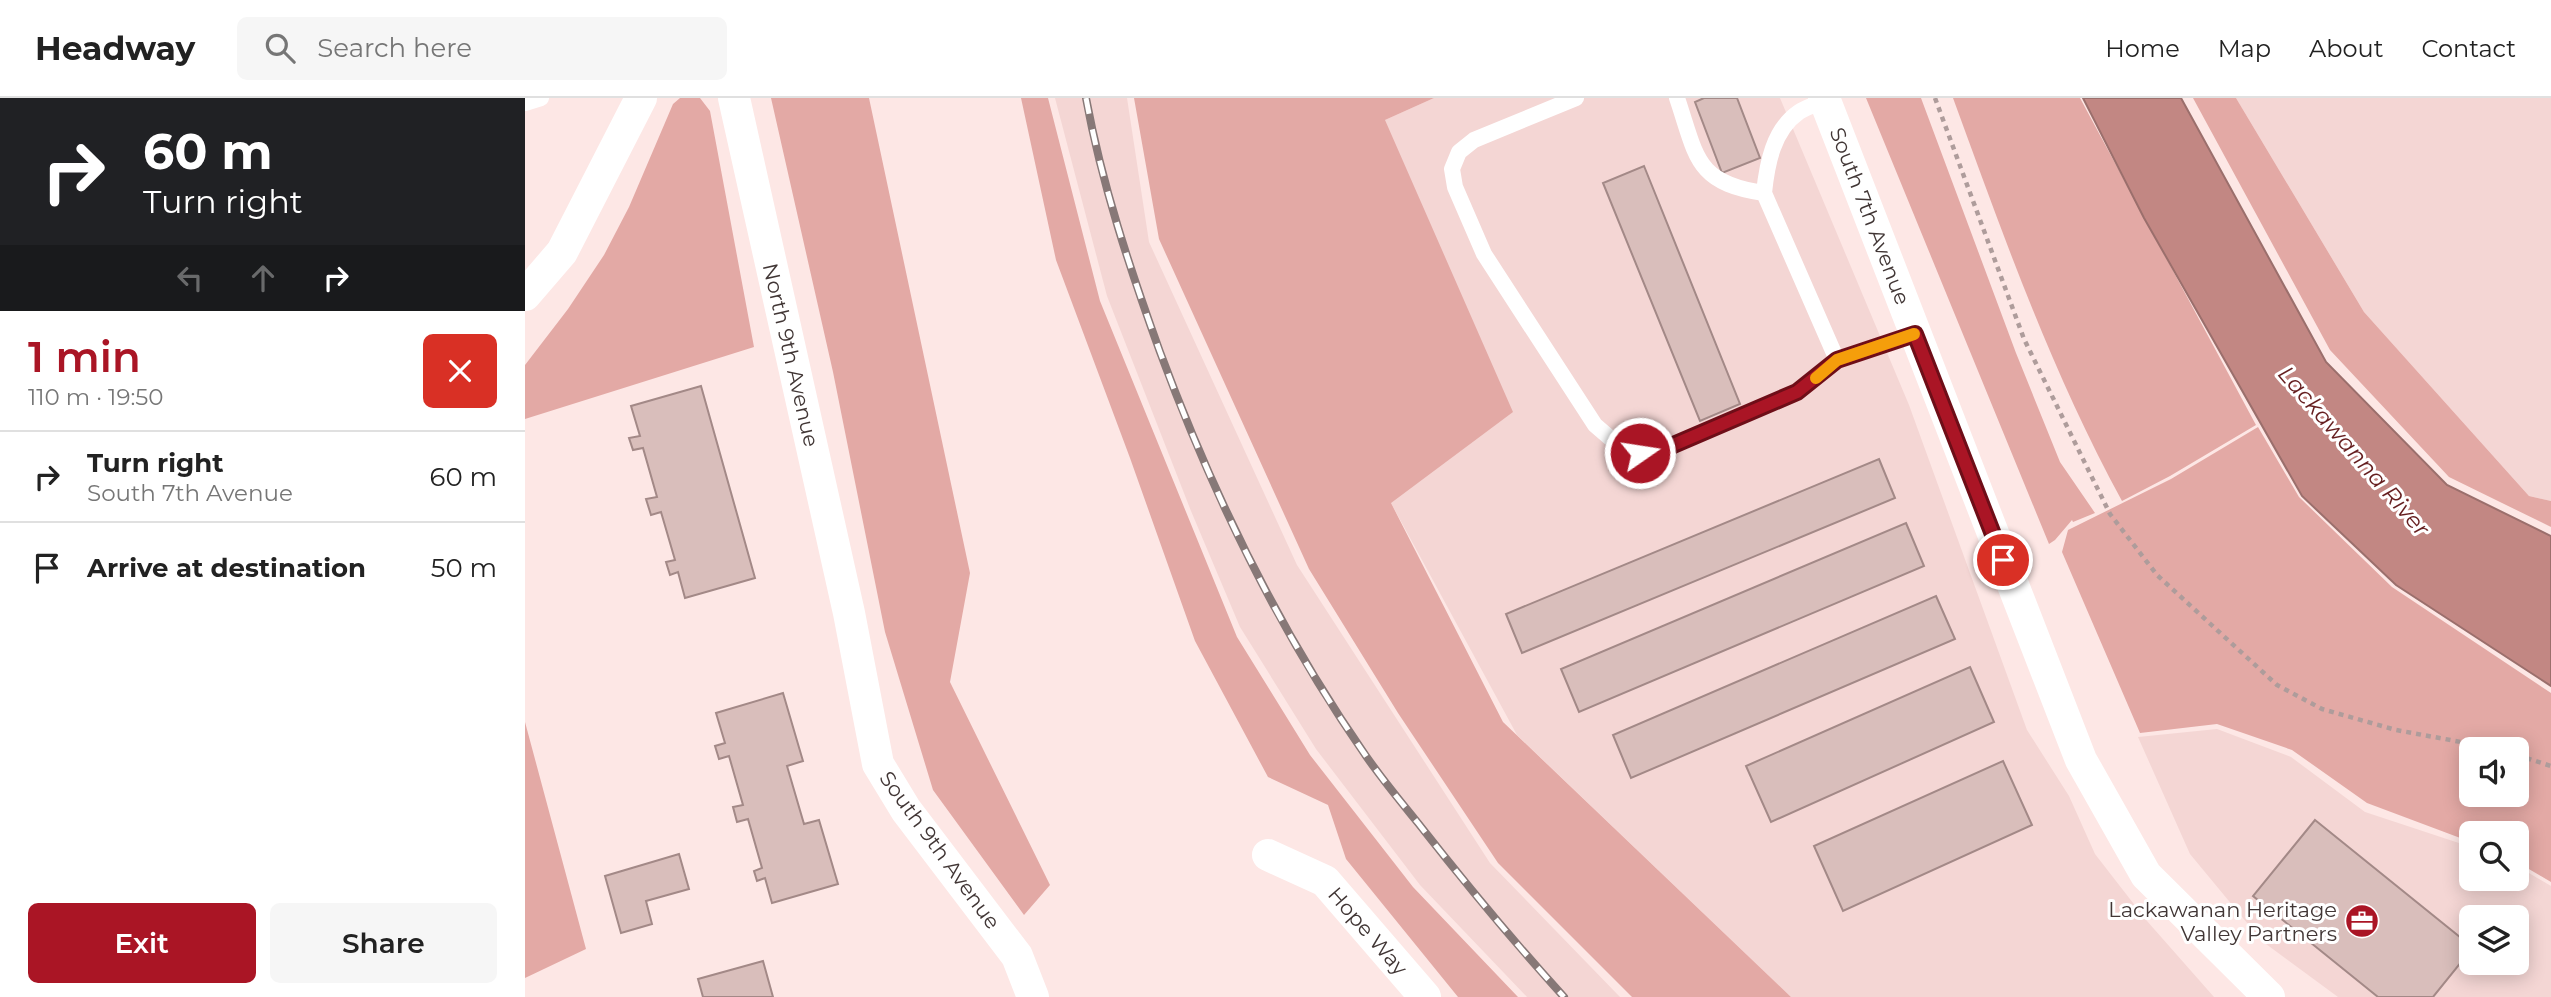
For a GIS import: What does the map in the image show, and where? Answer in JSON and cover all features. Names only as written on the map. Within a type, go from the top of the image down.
[{"type":"street","points":[[525,295],[562,252],[641,98]]},
{"type":"street","name":"North 9th Avenue","points":[[734,98],[849,612]]},
{"type":"street","name":"South 7th Avenue","points":[[1824,99],[2081,760],[2146,875],[2269,997]]},
{"type":"street","name":"South 9th Avenue","points":[[849,612],[878,764],[906,810],[1017,956],[1033,997]]},
{"type":"street","name":"Hope Way","points":[[1268,855],[1325,881],[1425,997]]},
{"type":"lane","points":[[525,103],[541,98]]},
{"type":"lane","points":[[1577,98],[1474,140],[1459,152],[1452,169],[1455,187],[1484,254],[1595,425],[1617,444],[1640,453],[1671,446],[1797,392],[1837,360],[1915,334]]},
{"type":"lane","points":[[1677,98],[1696,153],[1709,174],[1725,185],[1764,193]]},
{"type":"lane","points":[[1824,99],[1798,113],[1777,137],[1767,169],[1764,193],[1837,360]]},
{"type":"path","points":[[1934,98],[2024,339],[2110,514],[2157,575],[2277,685],[2322,709],[2396,730],[2459,742]]},
{"type":"path","points":[[2529,759],[2551,766]]},
{"type":"shaded area","points":[[680,98],[700,98],[710,111],[754,347],[525,419],[525,365],[568,309],[604,255],[629,207],[673,104]]},
{"type":"shaded area","points":[[771,98],[869,98],[970,573],[950,682],[1050,885],[1024,915],[933,790],[885,632],[833,372]]},
{"type":"shaded area","points":[[1021,98],[1048,98],[1100,301],[1237,637],[1310,755],[1413,887],[1518,997],[1458,997],[1346,859],[1328,805],[1268,777],[1195,641],[1056,260]]},
{"type":"shaded area","points":[[1055,98],[1127,98],[1149,242],[1297,565],[1490,863],[1620,997],[1527,997],[1420,885],[1316,749],[1240,627],[1191,511],[1107,296]]},
{"type":"shaded area","points":[[1134,98],[1434,98],[1385,120],[1513,412],[1391,503],[1503,722],[1791,997],[1632,997],[1498,863],[1398,713],[1309,569],[1159,239]]},
{"type":"shaded area","points":[[1434,98],[1780,98],[1909,405],[2027,730],[2069,796],[2095,854],[2147,921],[2214,997],[1791,997],[1517,735],[1391,503],[1385,120]]},
{"type":"shaded area","points":[[1866,98],[1921,98],[2016,353],[2060,462],[2095,513],[2073,522],[2072,520],[2049,544]]},
{"type":"shaded area","points":[[1953,98],[2080,98],[2256,425],[2122,501],[2051,353]]},
{"type":"shaded area","points":[[2193,98],[2236,98],[2364,312],[2529,496],[2551,501],[2551,527],[2449,477],[2330,350]]},
{"type":"shaded area","points":[[2236,98],[2551,98],[2551,501],[2529,496],[2364,312]]},
{"type":"shaded area","points":[[2258,427],[2299,497],[2392,587],[2551,693],[2551,882],[2529,869],[2529,821],[2459,821],[2459,838],[2367,803],[2292,750],[2217,724],[2140,733],[2062,552],[2068,530],[2171,479]]},
{"type":"shaded area","points":[[525,722],[586,949],[525,978]]},
{"type":"shaded area","points":[[2217,729],[2291,757],[2365,812],[2459,843],[2459,891],[2529,891],[2529,873],[2551,886],[2551,997],[2338,997],[2262,941],[2190,854],[2138,737]]},
{"type":"water","name":"Lackawanna River","points":[[2083,98],[2181,98],[2326,362],[2447,485],[2551,536],[2551,686],[2396,585],[2302,496],[2144,218]]},
{"type":"building","points":[[1704,98],[1737,98],[1760,158],[1722,173],[1695,102]]},
{"type":"building","points":[[1644,166],[1740,404],[1700,421],[1603,183]]},
{"type":"building","points":[[701,386],[755,578],[685,598],[678,572],[670,575],[666,562],[675,560],[661,512],[651,515],[646,499],[657,497],[643,448],[633,450],[629,438],[640,436],[631,406]]},
{"type":"building","points":[[1879,459],[1895,498],[1522,653],[1506,614]]},
{"type":"building","points":[[1906,523],[1924,566],[1579,712],[1561,669]]},
{"type":"building","points":[[1936,596],[1955,639],[1631,778],[1613,735]]},
{"type":"building","points":[[1970,667],[1994,722],[1771,822],[1746,766]]},
{"type":"building","points":[[783,693],[803,761],[787,766],[804,824],[819,820],[838,884],[772,903],[765,878],[757,881],[754,871],[762,868],[748,819],[737,822],[733,807],[743,805],[729,756],[719,759],[715,746],[725,743],[716,713]]},
{"type":"building","points":[[2003,761],[2032,825],[1843,911],[1814,846]]},
{"type":"building","name":"Lackawanan Heritage Valley Partners","points":[[2315,820],[2459,936],[2459,965],[2433,997],[2378,997],[2253,896]]},
{"type":"building","points":[[679,854],[689,889],[646,901],[652,924],[621,933],[605,876]]},
{"type":"building","points":[[763,961],[773,997],[703,997],[698,979]]},
{"type":"railway","points":[[1086,98],[1100,163],[1138,290],[1202,458],[1250,561],[1334,709],[1378,773],[1489,912],[1564,997]]},
{"type":"slow traffic","points":[[1816,378],[1837,360],[1914,334]]},
{"type":"place","name":"Lackawanan Heritage Valley Partners","points":[[2362,921]]},
{"type":"route","points":[[1640,453],[1671,446],[1797,392],[1837,360],[1915,334],[2003,560]]}]
